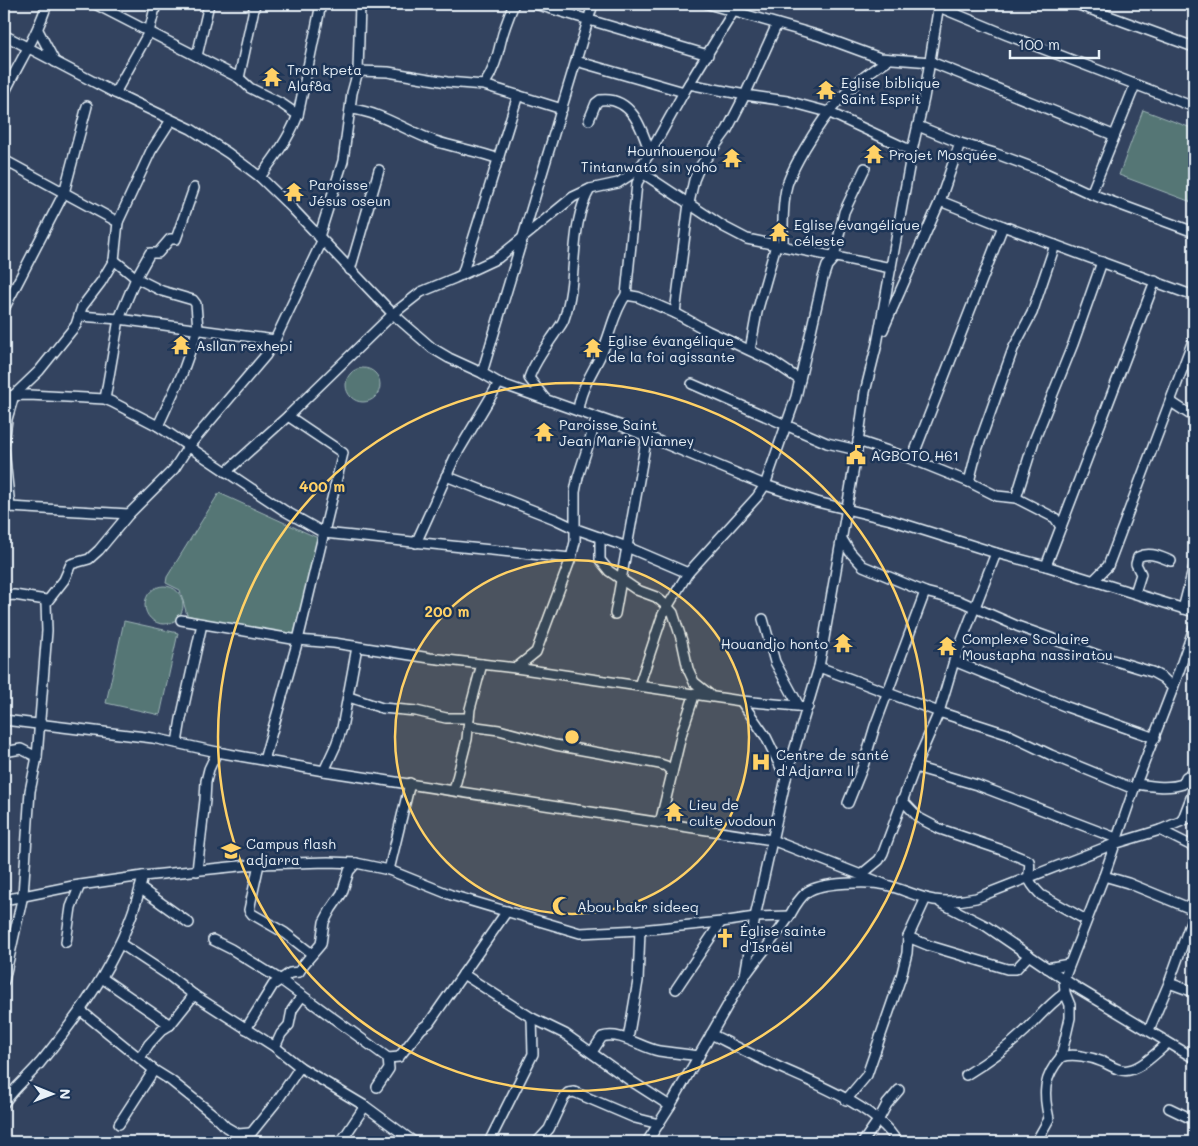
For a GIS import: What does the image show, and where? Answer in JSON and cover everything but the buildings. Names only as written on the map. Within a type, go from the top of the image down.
[{"type":"street","points":[[4,94],[38,30],[47,4]]},
{"type":"street","points":[[115,93],[149,32],[156,4]]},
{"type":"street","points":[[197,56],[209,4]]},
{"type":"street","points":[[239,78],[255,4]]},
{"type":"street","points":[[260,177],[293,130],[298,115],[321,4]]},
{"type":"street","points":[[46,603],[64,580],[72,564],[89,559],[174,468],[188,447],[266,355],[275,340],[321,239],[343,161],[352,93],[358,71],[360,4]]},
{"type":"street","points":[[484,84],[492,74],[514,4]]},
{"type":"street","points":[[535,4],[708,56]]},
{"type":"street","points":[[482,373],[593,4]]},
{"type":"street","points":[[708,4],[736,8],[777,24],[820,36],[880,58],[931,62],[1114,135]]},
{"type":"street","points":[[1076,4],[1194,47]]},
{"type":"street","points":[[100,5],[239,78],[250,88],[282,104],[298,115]]},
{"type":"street","points":[[745,976],[755,917],[803,706],[819,667],[858,445],[865,392],[931,62],[939,5],[1007,36],[1194,107]]},
{"type":"street","points":[[578,412],[580,395],[603,348],[620,303],[626,295],[637,183],[640,171],[684,92],[736,8]]},
{"type":"street","points":[[675,313],[689,203],[694,180],[699,168],[727,130],[777,24]]},
{"type":"street","points":[[38,30],[56,62]]},
{"type":"street","points":[[4,35],[205,137],[260,177],[393,314],[432,348],[499,383],[647,435],[765,485],[817,502],[891,520],[1194,612]]},
{"type":"street","points":[[750,350],[757,312],[783,232],[787,186],[793,169],[828,112],[858,81],[888,60]]},
{"type":"street","points":[[576,61],[684,92]]},
{"type":"street","points":[[358,71],[388,72],[447,82],[484,84],[562,109]]},
{"type":"street","points":[[689,84],[786,101],[828,112],[912,151]]},
{"type":"street","points":[[1091,194],[1135,85]]},
{"type":"street","points":[[462,275],[518,95]]},
{"type":"street","points":[[589,120],[596,103],[600,100],[614,101],[625,106],[632,112],[650,153]]},
{"type":"street","points":[[4,309],[64,192],[87,106]]},
{"type":"street","points":[[351,109],[364,110],[433,140],[499,159]]},
{"type":"street","points":[[4,444],[7,419],[14,396],[65,340],[76,325],[82,307],[88,297],[101,282],[114,260],[118,222],[151,151],[171,120]]},
{"type":"street","points":[[918,126],[960,143],[994,152],[1091,194],[1194,232]]},
{"type":"street","points":[[876,344],[940,201],[960,143]]},
{"type":"street","points":[[4,160],[118,222]]},
{"type":"street","points":[[639,686],[663,614],[688,573],[758,496],[765,485],[800,380],[823,278],[834,258],[844,212],[865,168]]},
{"type":"street","points":[[350,270],[379,170]]},
{"type":"street","points":[[640,171],[724,227],[747,239],[891,268]]},
{"type":"street","points":[[226,472],[288,416],[393,314],[421,292],[498,258],[556,213],[573,197],[590,189],[618,183],[640,171]]},
{"type":"street","points":[[105,399],[119,319],[136,278],[150,253],[158,254],[170,239],[176,239],[194,188]]},
{"type":"street","points":[[546,400],[529,378],[546,346],[564,320],[582,206],[590,189]]},
{"type":"street","points":[[940,201],[1194,296]]},
{"type":"street","points":[[912,459],[1003,226]]},
{"type":"street","points":[[968,482],[976,450],[1012,349],[1032,314],[1055,245]]},
{"type":"street","points":[[114,260],[136,278],[162,291],[193,300],[196,304],[198,329],[182,374],[158,426]]},
{"type":"street","points":[[1016,498],[1034,441],[1073,344],[1102,262]]},
{"type":"street","points":[[1046,566],[1155,281]]},
{"type":"street","points":[[626,295],[675,313],[772,361],[800,380]]},
{"type":"street","points":[[80,316],[119,319],[275,340]]},
{"type":"street","points":[[1093,581],[1108,566],[1194,338]]},
{"type":"street","points":[[416,543],[455,457],[499,383]]},
{"type":"street","points":[[692,384],[827,443],[858,445],[912,459],[997,496],[1016,498],[1055,518],[1061,527]]},
{"type":"street","points":[[4,396],[105,399],[158,426],[324,534],[571,558]]},
{"type":"street","points":[[1171,402],[1194,417]]},
{"type":"street","points":[[264,760],[298,640],[343,454],[288,416]]},
{"type":"street","points":[[516,668],[536,652],[571,558],[576,529],[575,492],[597,418]]},
{"type":"street","points":[[615,614],[647,435]]},
{"type":"street","points":[[4,450],[7,508],[129,514]]},
{"type":"street","points":[[446,476],[688,573]]},
{"type":"street","points":[[600,537],[600,560],[609,571],[626,583],[656,597],[668,606],[677,621],[688,669],[694,682],[712,696]]},
{"type":"street","points":[[842,539],[850,552],[864,566],[925,592],[960,601],[1017,626],[1103,657],[1152,672],[1163,678],[1173,688]]},
{"type":"street","points":[[862,874],[881,857],[915,767],[939,712],[954,661],[996,553]]},
{"type":"street","points":[[1134,593],[1141,574],[1136,564],[1138,557],[1142,555],[1156,555],[1171,561]]},
{"type":"street","points":[[1108,566],[1112,587]]},
{"type":"street","points":[[1183,609],[1194,566]]},
{"type":"street","points":[[848,803],[925,592]]},
{"type":"street","points":[[4,596],[14,595],[46,600],[47,632],[38,724],[37,756],[30,790],[23,895],[4,981]]},
{"type":"street","points":[[763,619],[775,662],[803,706]]},
{"type":"street","points":[[181,620],[298,640],[334,643],[742,700],[803,706]]},
{"type":"street","points":[[177,743],[202,624]]},
{"type":"street","points":[[1061,1058],[1070,1018],[1070,1005],[1065,994],[1064,979],[1104,876],[1115,841],[1155,738],[1194,628]]},
{"type":"street","points":[[324,770],[336,745],[349,697],[357,647]]},
{"type":"street","points":[[954,661],[1067,707],[1155,738]]},
{"type":"street","points":[[454,790],[468,739],[473,697],[482,664]]},
{"type":"street","points":[[819,667],[939,712],[1007,734],[1051,755],[1135,787],[1176,786],[1183,784],[1189,775]]},
{"type":"street","points":[[660,823],[682,732],[695,693]]},
{"type":"street","points":[[349,697],[382,708],[416,711],[469,722],[555,745],[660,764],[666,766],[672,772]]},
{"type":"street","points":[[742,700],[766,737],[786,778]]},
{"type":"street","points":[[4,720],[94,730],[324,770],[772,840],[884,884],[926,898],[951,902],[976,898],[1115,841],[1160,830],[1194,816]]},
{"type":"street","points":[[4,752],[20,749],[37,756]]},
{"type":"street","points":[[196,871],[206,800],[206,781],[217,752]]},
{"type":"street","points":[[915,767],[977,785],[1115,841]]},
{"type":"street","points":[[389,870],[410,783]]},
{"type":"street","points":[[1182,821],[1194,790]]},
{"type":"street","points":[[902,800],[919,818],[940,829],[1029,861],[1031,866],[1029,877],[1035,889],[1041,895],[1086,920]]},
{"type":"street","points":[[1160,830],[1194,847]]},
{"type":"street","points":[[4,900],[80,885],[143,876],[259,864],[328,862],[356,863],[389,870],[451,895],[580,932],[640,930],[755,917],[789,916]]},
{"type":"street","points":[[246,1029],[274,985],[290,974],[299,972],[321,944],[324,922],[342,893],[349,871],[356,863]]},
{"type":"street","points":[[259,864],[249,910],[252,914],[285,933],[312,954]]},
{"type":"street","points":[[4,1103],[51,1049],[102,978],[121,944],[143,876]]},
{"type":"street","points":[[1104,876],[1128,883],[1194,912],[1169,983],[1149,1030]]},
{"type":"street","points":[[647,1142],[670,1106],[745,976],[789,916],[796,903],[807,892],[826,884],[884,884]]},
{"type":"street","points":[[66,942],[71,907],[80,885]]},
{"type":"street","points":[[140,888],[190,923]]},
{"type":"street","points":[[846,1100],[867,1075],[901,976],[907,953],[908,937],[926,898]]},
{"type":"street","points":[[935,900],[986,926],[1064,979],[1149,1030],[1168,1044],[1194,1058]]},
{"type":"street","points":[[213,940],[231,948],[280,980],[388,1058],[399,1057],[421,1029],[429,1023],[507,910]]},
{"type":"street","points":[[676,989],[721,922]]},
{"type":"street","points":[[628,1040],[638,981],[640,930]]},
{"type":"street","points":[[908,937],[938,949],[1007,969],[1016,969],[1029,955]]},
{"type":"street","points":[[121,944],[168,975],[194,995],[275,1047],[300,1067],[365,1106],[414,1142]]},
{"type":"street","points":[[1047,968],[1069,964]]},
{"type":"street","points":[[463,974],[532,1018],[565,1034],[670,1106]]},
{"type":"street","points":[[102,978],[170,1025]]},
{"type":"street","points":[[1169,983],[1194,992]]},
{"type":"street","points":[[966,1075],[993,1058],[1024,1032],[1048,1006],[1065,994]]},
{"type":"street","points":[[140,1058],[149,1044],[162,1030],[170,1025],[194,995]]},
{"type":"street","points":[[275,1047],[281,1034],[289,1025],[292,1010],[302,996]]},
{"type":"street","points":[[80,1010],[215,1116],[226,1127],[238,1134],[250,1133]]},
{"type":"street","points":[[489,1142],[533,1054],[532,1018]]},
{"type":"street","points":[[712,1034],[761,1059],[834,1092],[879,1119],[897,1142]]},
{"type":"street","points":[[592,1052],[602,1037],[607,1035],[628,1040],[658,1051],[699,1056]]},
{"type":"street","points":[[1036,1142],[1049,1119],[1046,1105],[1046,1082],[1051,1069],[1061,1058],[1064,1056],[1089,1058],[1103,1062],[1113,1068],[1129,1070],[1138,1066],[1168,1044]]},
{"type":"street","points":[[377,1087],[389,1069],[388,1058]]},
{"type":"street","points":[[244,1142],[277,1101],[300,1067]]},
{"type":"street","points":[[119,1124],[154,1070]]},
{"type":"street","points":[[862,1142],[898,1090]]},
{"type":"street","points":[[537,1142],[549,1128],[564,1097],[568,1093],[574,1092],[635,1118],[659,1124]]},
{"type":"street","points":[[341,1142],[365,1106]]},
{"type":"street","points":[[1169,1108],[1194,1120]]},
{"type":"green space","points":[[1143,110],[1194,129],[1194,203],[1119,175]]},
{"type":"green space","points":[[363,368],[375,373],[380,385],[375,397],[363,402],[351,397],[346,385],[351,373]]},
{"type":"green space","points":[[219,493],[318,538],[292,642],[187,615],[180,590],[166,583],[167,577]]},
{"type":"green space","points":[[164,586],[178,591],[183,605],[178,619],[164,624],[150,619],[145,605],[150,591]]},
{"type":"green space","points":[[124,621],[178,633],[160,715],[106,703]]},
{"type":"place","name":"Tron kpeta Alaf8a","points":[[272,77]]},
{"type":"place","name":"Eglise biblique Saint Esprit","points":[[826,90]]},
{"type":"place","name":"Projet Mosquée","points":[[874,154]]},
{"type":"place","name":"Hounhouenou Tintanwato sin yoho","points":[[732,158]]},
{"type":"place","name":"Paroisse Jésus oseun","points":[[294,192]]},
{"type":"place","name":"Eglise évangélique céleste","points":[[779,232]]},
{"type":"place","name":"Asllan rexhepi","points":[[181,345]]},
{"type":"place","name":"Eglise évangélique de la foi agissante","points":[[593,348]]},
{"type":"place","name":"Paroisse Saint Jean Marie Vianney","points":[[544,432]]},
{"type":"place","name":"AGBOTO H61","points":[[856,455]]},
{"type":"place","name":"Houandjo honto","points":[[843,643]]},
{"type":"place","name":"Complexe Scolaire Moustapha nassiratou","points":[[947,646]]},
{"type":"place","name":"Centre de santé d'Adjarra ll","points":[[761,762]]},
{"type":"place","name":"Lieu de culte vodoun","points":[[674,812]]},
{"type":"place","name":"Campus flash adjarra","points":[[231,851]]},
{"type":"place","name":"Abou bakr sideeq","points":[[562,906]]},
{"type":"place","name":"Église sainte d'Israël","points":[[725,938]]}]
